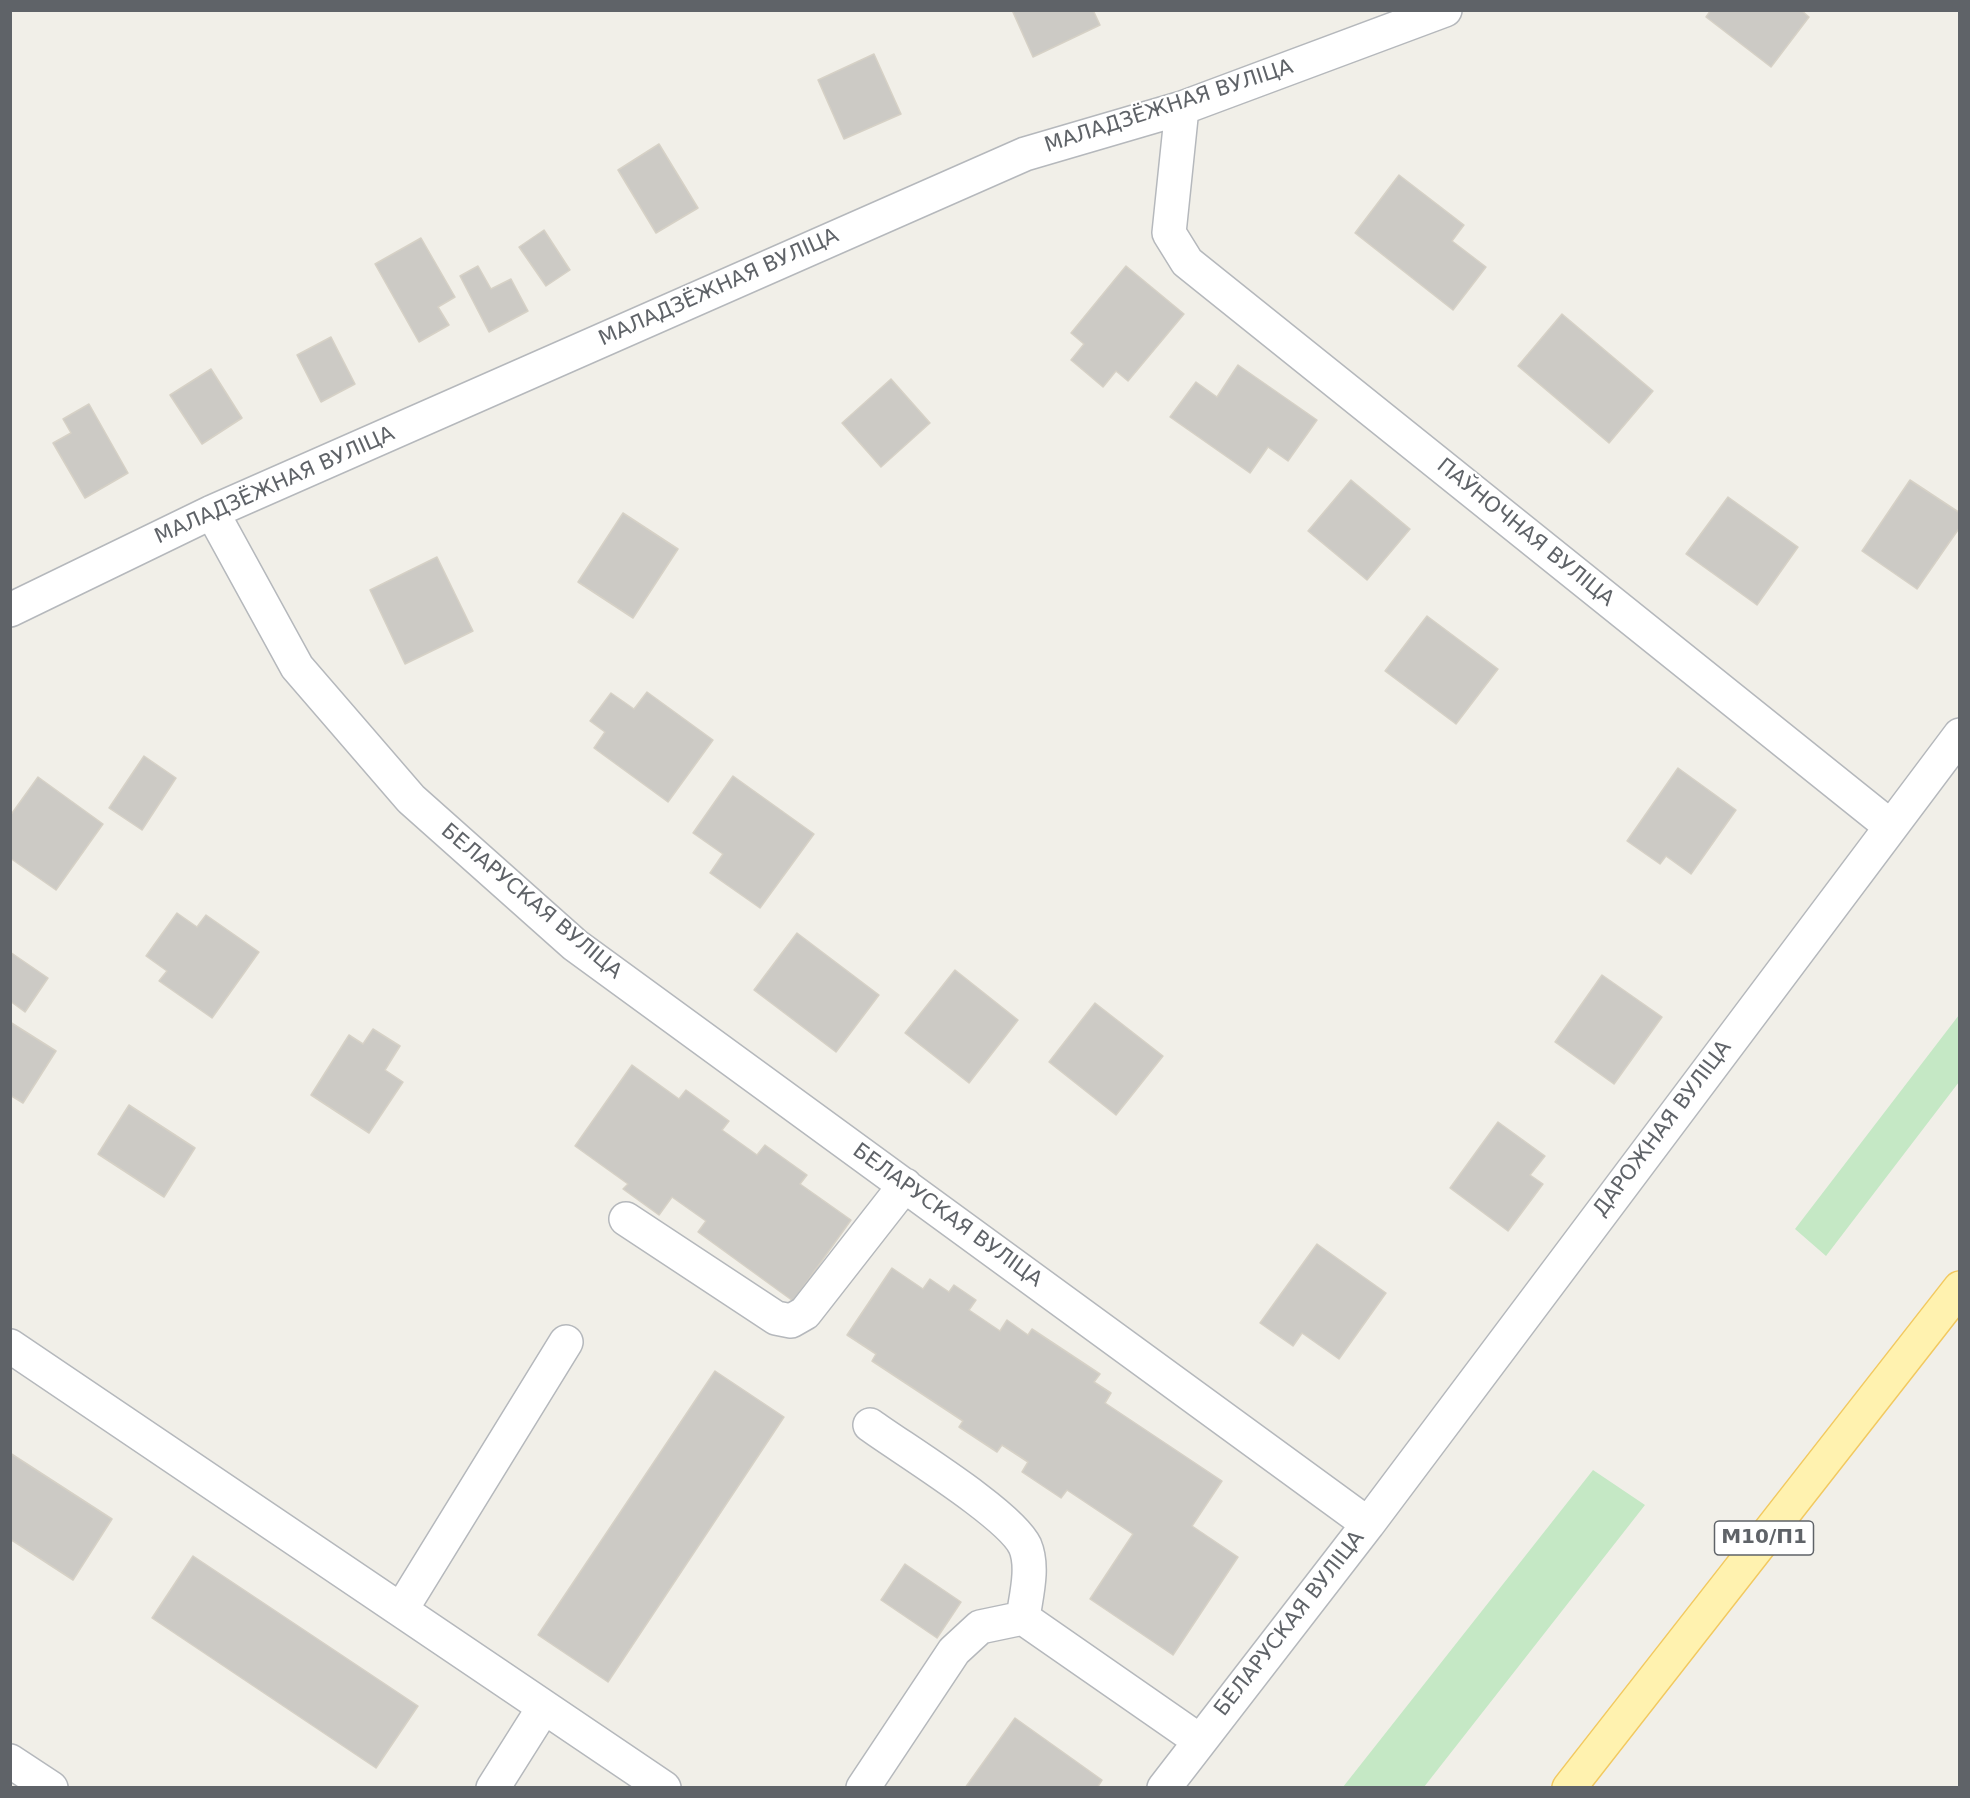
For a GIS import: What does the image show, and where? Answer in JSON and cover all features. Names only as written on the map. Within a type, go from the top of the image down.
[{"type":"main road","name":"М10/П1","points":[[1569,1788],[1959,1288]]},
{"type":"street","name":"МАЛАДЗЁЖНАЯ ВУЛІЦА","points":[[10,610],[212,512],[1025,154],[1182,108],[1445,10]]},
{"type":"street","name":"ПАЎНОЧНАЯ ВУЛІЦА","points":[[1182,108],[1168,233],[1187,262],[1890,826]]},
{"type":"street","name":"БЕЛАРУСКАЯ ВУЛІЦА","points":[[212,512],[297,667],[411,799],[575,945],[1368,1524],[1164,1788]]},
{"type":"street","name":"ДАРОЖНАЯ ВУЛІЦА","points":[[1368,1524],[1959,735]]},
{"type":"street","points":[[626,1219],[776,1318],[791,1321],[805,1313],[904,1185]]},
{"type":"street","points":[[401,1610],[566,1342]]},
{"type":"street","points":[[10,1346],[664,1788]]},
{"type":"street","points":[[870,1425],[1005,1521],[1025,1546],[1029,1575],[1023,1618]]},
{"type":"street","points":[[863,1788],[954,1651],[980,1627],[1023,1618],[1200,1740]]},
{"type":"street","points":[[493,1788],[544,1707]]},
{"type":"street","points":[[10,1761],[51,1788]]},
{"type":"green space","points":[[1959,1015],[1959,1082],[1826,1256],[1795,1229]]},
{"type":"green space","points":[[1593,1470],[1645,1505],[1424,1787],[1343,1787]]},
{"type":"building","points":[[1012,10],[1093,10],[1100,25],[1033,57]]},
{"type":"building","points":[[1711,10],[1801,10],[1809,17],[1771,67],[1706,17]]},
{"type":"building","points":[[874,54],[901,114],[844,139],[818,80]]},
{"type":"building","points":[[659,144],[698,208],[656,233],[618,170]]},
{"type":"building","points":[[1399,175],[1464,225],[1452,241],[1486,267],[1453,310],[1355,233]]},
{"type":"building","points":[[544,230],[570,270],[546,286],[519,247]]},
{"type":"building","points":[[421,238],[455,297],[438,307],[449,325],[419,342],[375,264]]},
{"type":"building","points":[[478,266],[491,289],[511,279],[528,311],[489,332],[460,276]]},
{"type":"building","points":[[1126,266],[1184,314],[1128,381],[1116,371],[1103,387],[1071,360],[1084,344],[1071,333]]},
{"type":"building","points":[[1562,314],[1653,391],[1609,443],[1518,366]]},
{"type":"building","points":[[331,337],[355,384],[321,402],[297,355]]},
{"type":"building","points":[[1238,365],[1317,420],[1288,461],[1268,447],[1250,473],[1170,417],[1196,382],[1217,397]]},
{"type":"building","points":[[211,369],[242,418],[202,444],[170,395]]},
{"type":"building","points":[[891,379],[930,423],[881,467],[842,423]]},
{"type":"building","points":[[89,404],[128,473],[85,498],[53,443],[71,433],[63,419]]},
{"type":"building","points":[[1351,480],[1410,529],[1367,580],[1308,531]]},
{"type":"building","points":[[1910,480],[1960,513],[1960,527],[1917,589],[1862,551]]},
{"type":"building","points":[[1728,497],[1798,547],[1757,605],[1686,554]]},
{"type":"building","points":[[623,513],[678,549],[633,618],[578,582]]},
{"type":"building","points":[[437,557],[473,631],[405,664],[370,590]]},
{"type":"building","points":[[1427,616],[1498,669],[1456,724],[1385,671]]},
{"type":"building","points":[[647,692],[713,740],[668,802],[594,748],[605,732],[590,721],[611,693],[634,709]]},
{"type":"building","points":[[144,756],[176,778],[142,830],[109,808]]},
{"type":"building","points":[[1678,768],[1736,810],[1691,874],[1666,856],[1660,864],[1627,841]]},
{"type":"building","points":[[733,776],[814,834],[760,908],[710,873],[723,854],[693,833]]},
{"type":"building","points":[[38,777],[103,824],[56,890],[10,858],[10,816]]},
{"type":"building","points":[[177,913],[197,927],[206,915],[259,952],[212,1018],[159,981],[167,971],[146,956]]},
{"type":"building","points":[[797,933],[879,995],[836,1052],[754,990]]},
{"type":"building","points":[[10,952],[48,978],[25,1012],[10,1001]]},
{"type":"building","points":[[955,970],[1018,1020],[969,1083],[905,1033]]},
{"type":"building","points":[[1602,975],[1662,1017],[1614,1084],[1555,1042]]},
{"type":"building","points":[[1095,1003],[1163,1056],[1116,1115],[1049,1062]]},
{"type":"building","points":[[10,1022],[56,1051],[23,1103],[10,1095]]},
{"type":"building","points":[[373,1029],[400,1046],[385,1070],[403,1082],[369,1133],[311,1095],[349,1035],[363,1044]]},
{"type":"building","points":[[632,1065],[679,1099],[686,1090],[729,1121],[722,1130],[757,1155],[765,1145],[807,1175],[800,1184],[851,1220],[793,1301],[698,1232],[706,1221],[672,1197],[659,1215],[623,1189],[628,1184],[575,1146]]},
{"type":"building","points":[[129,1105],[195,1148],[164,1197],[98,1154]]},
{"type":"building","points":[[1498,1122],[1545,1156],[1530,1175],[1543,1184],[1508,1231],[1450,1188]]},
{"type":"building","points":[[1317,1244],[1386,1293],[1339,1359],[1302,1333],[1293,1346],[1260,1323]]},
{"type":"building","points":[[892,1268],[923,1289],[930,1279],[949,1292],[954,1285],[976,1300],[969,1310],[1000,1331],[1007,1320],[1028,1335],[1032,1329],[1100,1374],[1094,1382],[1111,1393],[1105,1403],[1222,1481],[1192,1526],[1238,1557],[1173,1655],[1090,1599],[1133,1534],[1067,1490],[1061,1498],[1022,1472],[1028,1462],[1002,1445],[997,1452],[959,1427],[963,1421],[872,1361],[876,1354],[847,1335]]},
{"type":"building","points":[[715,1371],[784,1417],[608,1682],[538,1635]]},
{"type":"building","points":[[10,1453],[112,1519],[73,1580],[10,1539]]},
{"type":"building","points":[[193,1556],[418,1706],[376,1768],[152,1618]]},
{"type":"building","points":[[905,1564],[961,1602],[937,1638],[881,1600]]},
{"type":"building","points":[[1015,1718],[1102,1780],[1097,1788],[965,1788]]}]
